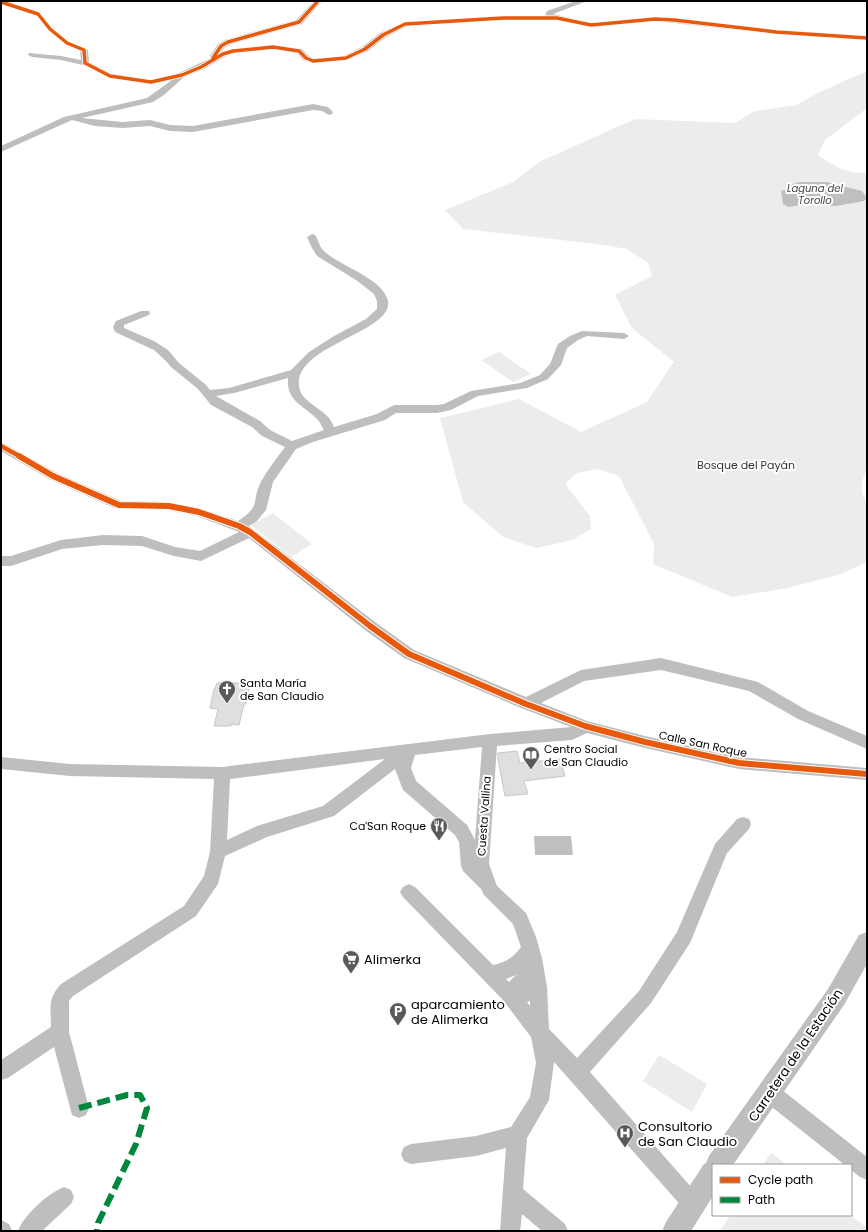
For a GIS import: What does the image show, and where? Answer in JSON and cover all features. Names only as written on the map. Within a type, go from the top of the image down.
[{"type":"street","points":[[213,58],[221,46],[228,42],[299,22],[318,1]]},
{"type":"street","points":[[583,1],[550,13],[548,16],[591,25],[655,19],[769,31],[867,38]]},
{"type":"street","points":[[32,55],[85,62],[110,76],[147,82],[182,75],[201,67],[213,58],[233,51],[273,47],[299,51],[306,58],[314,61],[339,59],[355,55],[383,35],[405,24],[503,18],[557,18]]},
{"type":"street","points":[[80,48],[84,50],[85,62]]},
{"type":"street","points":[[1,149],[73,118],[150,100],[161,93],[182,75]]},
{"type":"street","points":[[73,118],[95,123],[122,125],[150,123],[170,128],[192,129],[313,107],[325,109],[329,112]]},
{"type":"street","points":[[207,394],[237,390],[294,373],[302,364],[325,346],[372,320],[381,311],[384,304],[382,296],[372,285],[330,261],[319,252],[312,237]]},
{"type":"street","points":[[145,313],[120,323],[118,326],[119,330],[155,346],[202,387],[215,402],[256,424],[266,433],[292,446]]},
{"type":"street","points":[[1,561],[11,561],[61,544],[103,540],[142,541],[174,551],[201,556],[245,529],[252,518],[260,510],[267,482],[292,446],[331,432],[382,417],[394,409],[437,409],[447,407],[475,393],[523,386],[544,377],[555,365],[562,346],[574,338],[586,333],[624,336]]},
{"type":"street","points":[[294,373],[293,381],[296,396],[323,418],[331,432]]},
{"type":"street","name":"Calle San Roque","points":[[1,446],[53,476],[119,505],[169,506],[199,512],[245,529],[370,626],[409,654],[526,704],[585,726],[645,742],[739,763],[867,774]]},
{"type":"street","points":[[526,704],[581,676],[661,664],[753,686],[803,715],[867,743]]},
{"type":"street","points":[[1,763],[70,770],[156,770],[222,773],[490,740],[572,734],[585,726]]},
{"type":"street","name":"Cuesta Vallina","points":[[490,740],[481,864],[490,890],[520,919],[529,950],[533,958],[538,988],[540,1033],[545,1063],[539,1100],[517,1135]]},
{"type":"street","points":[[218,852],[263,831],[328,811],[409,750]]},
{"type":"street","points":[[409,750],[403,768],[409,785],[461,830],[467,841],[469,866],[490,890]]},
{"type":"street","points":[[79,1108],[60,1032],[60,998],[67,990],[190,911],[212,879],[218,852],[222,773]]},
{"type":"street","points":[[577,1072],[645,997],[684,937],[721,849],[743,824]]},
{"type":"street","points":[[409,892],[509,994],[540,1033],[577,1072],[692,1203]]},
{"type":"street","name":"Carretera de la Estación","points":[[719,1164],[770,1093],[836,996],[867,942]]},
{"type":"street","points":[[489,974],[506,971],[521,964],[529,950]]},
{"type":"street","points":[[509,994],[524,980],[528,968],[529,950]]},
{"type":"street","points":[[509,994],[523,995],[532,993],[538,988]]},
{"type":"street","points":[[1,1071],[60,1032]]},
{"type":"street","points":[[770,1093],[867,1170]]},
{"type":"street","points":[[411,1154],[476,1146],[517,1135],[510,1231]]},
{"type":"street","points":[[675,1231],[712,1174]]},
{"type":"street","points":[[513,1194],[558,1231]]},
{"type":"street","points":[[28,1231],[43,1215],[64,1197]]},
{"type":"green space","name":"Bosque del Payán","points":[[867,71],[867,108],[825,140],[818,155],[830,163],[847,171],[867,173],[867,468],[862,482],[862,492],[867,503],[867,562],[841,574],[788,588],[732,597],[653,564],[654,544],[619,476],[598,469],[577,473],[565,484],[590,516],[591,529],[572,540],[536,548],[503,537],[463,502],[440,418],[519,399],[581,432],[647,402],[674,362],[632,328],[615,295],[652,276],[648,263],[627,249],[597,244],[463,229],[445,210],[513,182],[539,162],[635,119],[735,123],[755,111],[796,105],[818,93]]},
{"type":"green space","points":[[499,352],[531,374],[513,382],[481,360]]},
{"type":"green space","points":[[273,513],[312,544],[291,557],[251,525]]},
{"type":"green space","points":[[659,1055],[707,1084],[692,1112],[643,1081]]},
{"type":"green space","points":[[771,1153],[786,1164],[764,1164]]},
{"type":"green space","points":[[729,1216],[851,1216],[867,1228],[867,1231],[720,1231]]},
{"type":"water","name":"Laguna del Torollo","points":[[800,182],[827,182],[862,191],[867,198],[864,201],[836,206],[802,205],[788,207],[783,204],[781,191],[791,188],[789,185]]},
{"type":"water","points":[[534,836],[571,836],[573,855],[535,855]]},
{"type":"building","name":"Santa María de San Claudio","points":[[225,682],[250,684],[246,704],[244,704],[239,725],[231,724],[231,726],[214,726],[218,709],[210,708],[214,689],[217,683]]},
{"type":"building","name":"Centro Social de San Claudio","points":[[517,751],[520,763],[560,759],[565,776],[524,781],[528,794],[505,796],[498,753]]},
{"type":"marked path","points":[[79,1108],[127,1095],[140,1095],[147,1108],[136,1144],[98,1223],[97,1231]]},
{"type":"cycle path","points":[[213,58],[221,46],[228,42],[299,22],[318,1]]},
{"type":"cycle path","points":[[1,2],[38,14],[50,29],[67,43],[84,50],[85,63],[110,76],[151,82],[182,75],[201,67],[223,54],[233,51],[273,47],[299,51],[306,58],[313,61],[346,58],[365,49],[383,35],[405,24],[503,18],[557,18],[591,25],[655,19],[776,32],[867,38]]},
{"type":"cycle path","points":[[1,446],[53,476],[119,505],[169,506],[199,512],[239,526],[250,532],[370,626],[409,654],[526,704],[585,726],[645,742],[739,763],[867,774]]},
{"type":"place","name":"Santa María de San Claudio","points":[[227,704]]},
{"type":"place","name":"Centro Social de San Claudio","points":[[531,770]]},
{"type":"place","name":"Ca'San Roque","points":[[439,841]]},
{"type":"place","name":"Alimerka","points":[[351,974]]},
{"type":"place","name":"aparcamiento de Alimerka","points":[[398,1026]]},
{"type":"place","name":"Consultorio de San Claudio","points":[[625,1148]]}]
